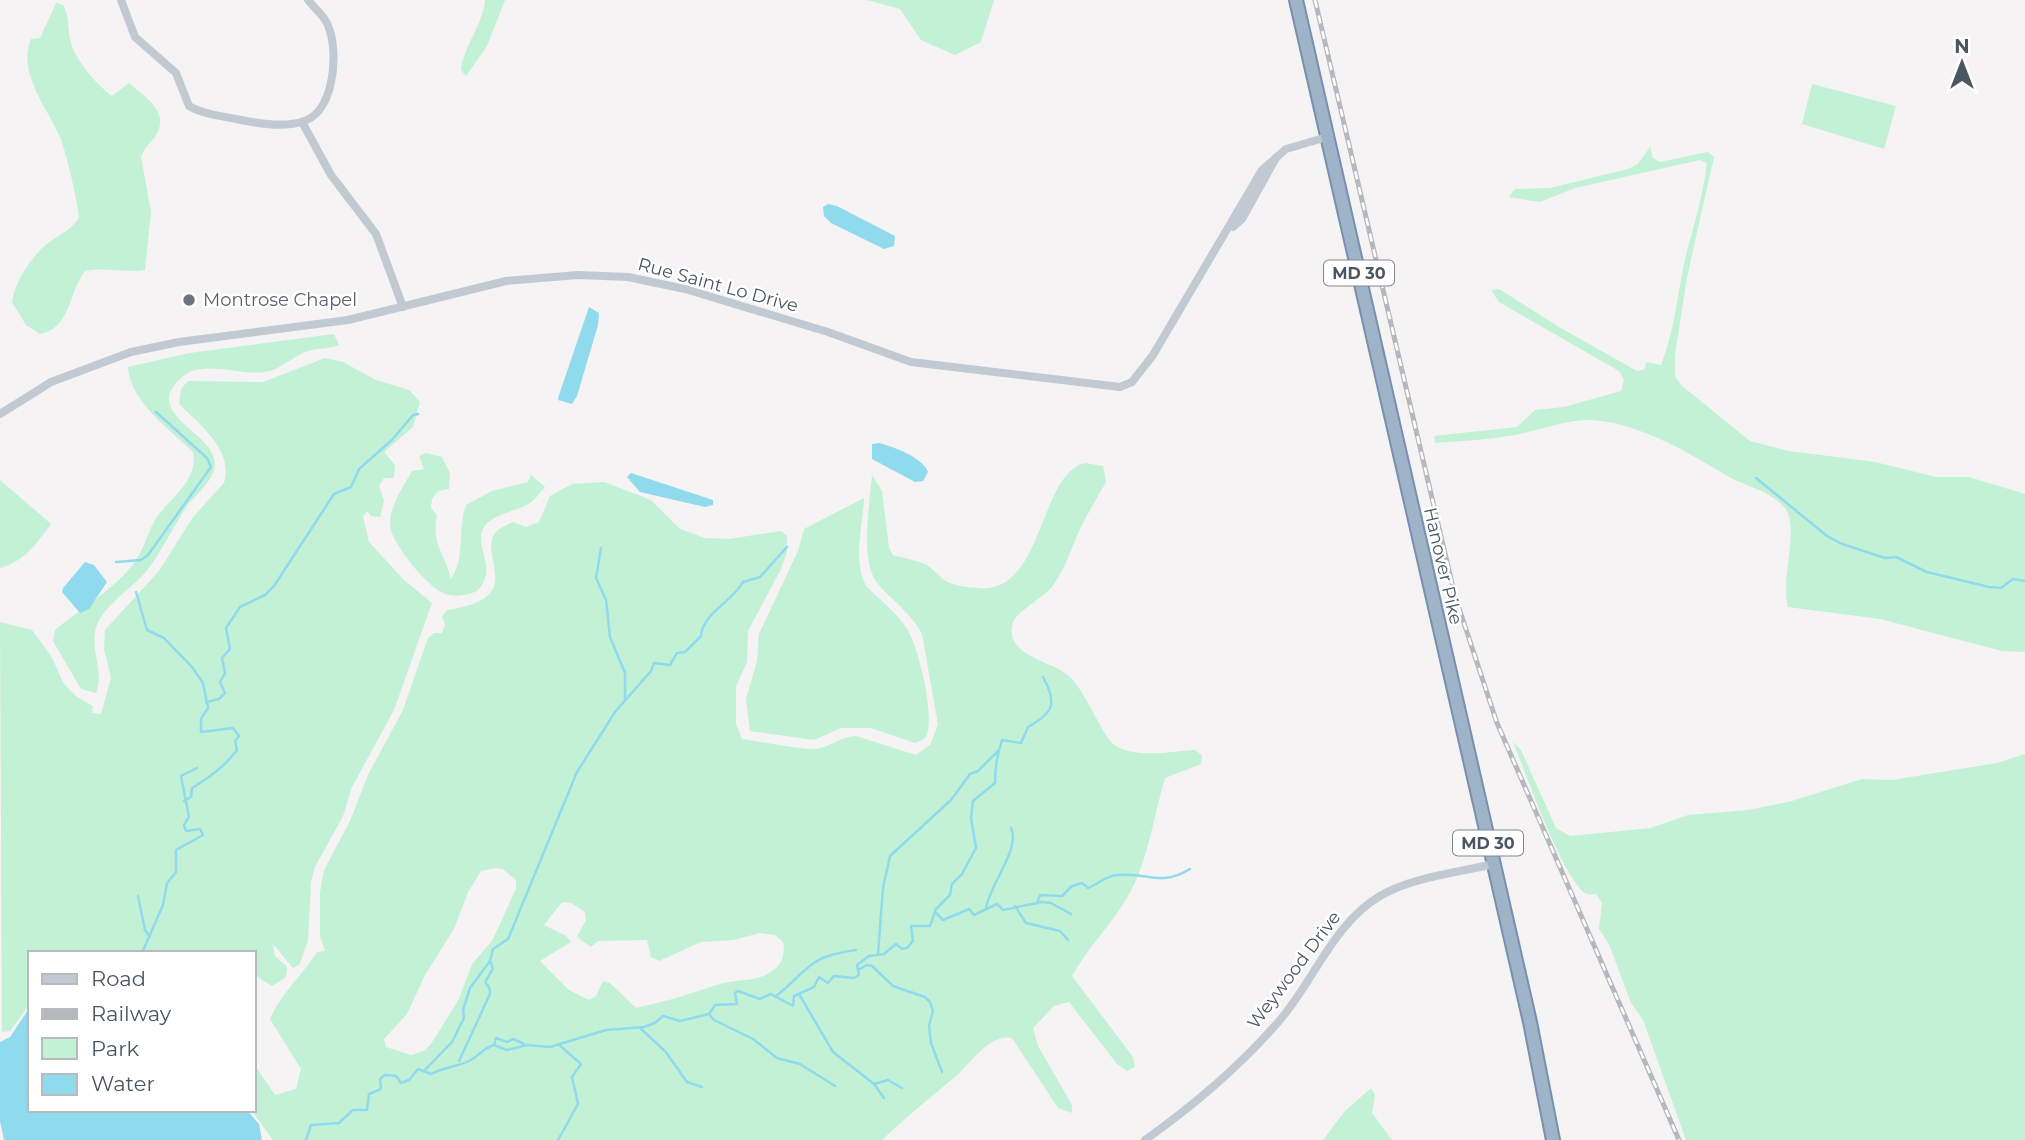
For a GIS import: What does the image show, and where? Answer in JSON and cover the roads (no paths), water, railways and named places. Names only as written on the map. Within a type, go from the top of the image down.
[{"type":"highway","name":"Hanover Pike","points":[[1296,0],[1493,864],[1553,1140]]},
{"type":"street","points":[[121,0],[135,37],[176,73],[189,106],[197,111],[250,122],[303,122],[313,115],[326,98],[333,52],[327,22],[308,0]]},
{"type":"street","points":[[303,122],[331,175],[376,234],[403,307]]},
{"type":"street","name":"Rue Saint Lo Drive","points":[[0,414],[51,382],[131,352],[180,342],[348,320],[506,281],[578,275],[628,277],[685,289],[848,339],[897,359],[1120,387],[1132,382],[1153,355],[1230,229],[1247,193],[1262,170],[1298,144],[1327,137]]},
{"type":"street","name":"Weywood Drive","points":[[1145,1140],[1205,1091],[1266,1034],[1306,987],[1349,922],[1368,904],[1396,888],[1493,864]]},
{"type":"water","points":[[828,204],[895,236],[894,246],[884,249],[831,223],[824,216],[823,207]]},
{"type":"water","points":[[589,307],[599,313],[598,325],[577,396],[572,404],[558,400]]},
{"type":"water","points":[[879,443],[900,450],[920,462],[928,472],[923,481],[915,482],[872,459],[872,444]]},
{"type":"water","points":[[631,473],[713,500],[713,505],[705,507],[640,492],[627,477]]},
{"type":"water","points":[[85,562],[94,565],[107,582],[89,609],[80,613],[62,592]]},
{"type":"water","points":[[28,1010],[28,1112],[249,1112],[259,1124],[262,1140],[4,1140],[0,1121],[0,1042],[10,1037]]},
{"type":"waterway","points":[[116,562],[141,560],[148,555],[211,467],[207,458],[156,412]]},
{"type":"waterway","points":[[206,702],[219,699],[225,693],[220,682],[225,673],[222,658],[230,649],[226,628],[240,607],[265,595],[274,586],[334,494],[351,487],[359,469],[392,440],[413,415],[418,414]]},
{"type":"waterway","points":[[1756,478],[1827,536],[1842,544],[1885,558],[1896,557],[1927,572],[1989,587],[2001,588],[2013,579],[2025,581]]},
{"type":"waterway","points":[[424,1071],[452,1042],[464,1018],[463,1010],[470,988],[490,961],[493,949],[508,939],[577,772],[615,712],[651,671],[654,663],[670,665],[677,653],[685,652],[701,636],[712,614],[743,582],[760,577],[787,547]]},
{"type":"waterway","points":[[601,548],[596,578],[606,600],[610,637],[625,673],[625,699]]},
{"type":"waterway","points":[[136,592],[147,630],[164,638],[192,667],[203,683],[208,708],[201,719],[201,732],[233,728],[239,736],[235,741],[237,750],[232,756],[192,788],[191,797],[184,801]]},
{"type":"waterway","points":[[494,1045],[507,1050],[527,1045],[550,1047],[606,1030],[644,1027],[663,1016],[680,1021],[709,1014],[715,1005],[737,1004],[735,993],[738,991],[760,999],[771,994],[793,1006],[794,996],[814,987],[819,977],[828,983],[834,976],[854,978],[859,975],[857,965],[869,956],[884,954],[896,944],[902,949],[907,948],[913,941],[911,926],[930,926],[936,909],[950,895],[952,884],[962,874],[976,848],[971,818],[973,801],[995,783],[1002,740],[1021,743],[1028,727],[1048,712],[1051,701],[1043,677]]},
{"type":"waterway","points":[[878,954],[883,888],[890,856],[951,800],[970,774],[978,771],[998,751]]},
{"type":"waterway","points":[[143,951],[163,905],[167,883],[176,872],[176,850],[203,835],[200,829],[186,831],[184,825],[189,817],[181,776],[197,768]]},
{"type":"waterway","points":[[986,908],[1009,856],[1013,836],[1011,828]]},
{"type":"waterway","points":[[1037,903],[1040,895],[1062,896],[1072,886],[1082,883],[1088,888],[1113,876],[1162,878],[1190,869]]},
{"type":"waterway","points":[[138,896],[145,930],[150,937]]},
{"type":"waterway","points":[[936,913],[943,920],[969,909],[974,915],[997,904],[1003,910],[1042,902],[1051,903],[1071,914]]},
{"type":"waterway","points":[[1015,906],[1026,923],[1060,931],[1068,940]]},
{"type":"waterway","points":[[775,997],[817,961],[856,950]]},
{"type":"waterway","points":[[459,1061],[490,994],[485,982],[493,969],[490,961]]},
{"type":"waterway","points":[[858,970],[867,965],[872,966],[893,986],[925,997],[930,1002],[933,1011],[929,1026],[931,1043],[942,1072]]},
{"type":"waterway","points":[[799,994],[833,1052],[874,1084],[884,1098]]},
{"type":"waterway","points":[[709,1014],[714,1020],[753,1039],[777,1058],[800,1064],[835,1086]]},
{"type":"waterway","points":[[640,1028],[665,1051],[687,1082],[702,1087]]},
{"type":"waterway","points":[[306,1140],[311,1125],[339,1123],[353,1110],[367,1110],[369,1094],[381,1089],[380,1079],[385,1075],[396,1076],[401,1083],[409,1080],[418,1069],[431,1074],[472,1059],[494,1045],[496,1038],[507,1042],[513,1039],[524,1044]]},
{"type":"waterway","points":[[558,1044],[581,1064],[572,1077],[578,1104],[558,1140]]},
{"type":"waterway","points":[[874,1084],[888,1080],[902,1088]]},
{"type":"railway","points":[[1315,0],[1455,596],[1497,723],[1679,1140]]},
{"type":"place","name":"Montrose Chapel","points":[[189,300]]}]
